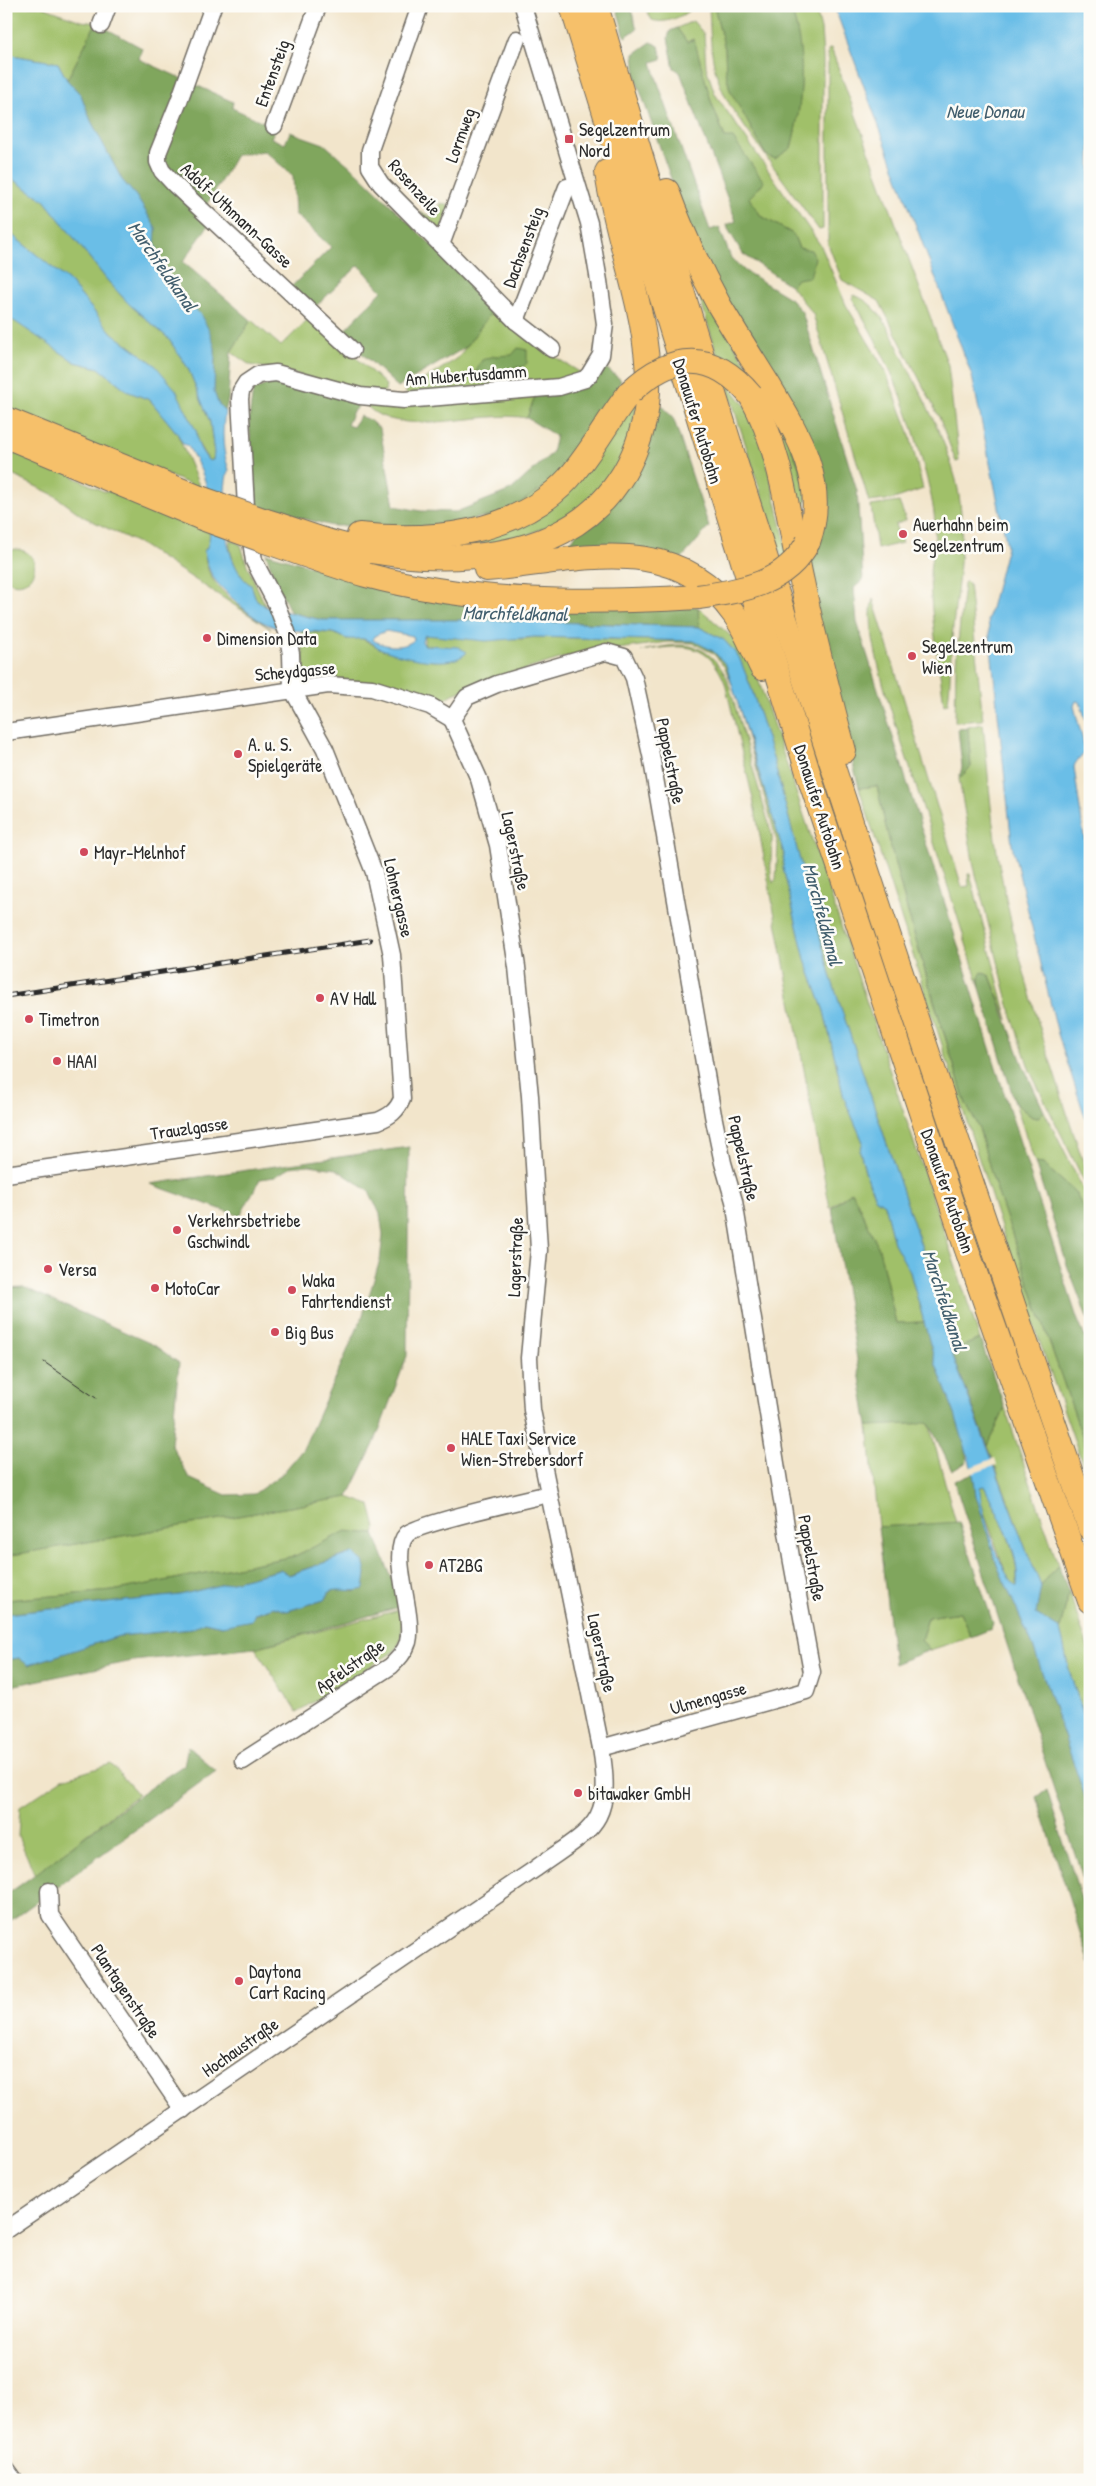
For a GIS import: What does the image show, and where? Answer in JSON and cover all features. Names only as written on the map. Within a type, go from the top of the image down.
[{"type":"highway","name":"Donauufer Autobahn","points":[[572,6],[803,757],[966,1247],[1090,1601]]},
{"type":"highway","name":"Donauufer Autobahn","points":[[596,6],[858,849],[1090,1528]]},
{"type":"highway","points":[[6,436],[264,531],[313,557],[367,575],[476,595],[590,602],[698,597],[744,589],[768,581],[796,560],[808,542],[812,530],[816,505],[813,480],[806,455],[791,423],[707,282],[683,231],[631,102],[619,82]]},
{"type":"highway","points":[[289,528],[322,540],[374,551],[423,556],[489,554],[535,544],[565,531],[589,514],[620,480],[634,453],[643,425],[648,391],[647,363],[639,308],[608,176],[597,90]]},
{"type":"highway","points":[[264,531],[289,528],[373,536],[410,536],[454,533],[504,522],[538,504],[567,479],[630,392],[658,369],[676,363],[696,362],[724,371],[734,377],[752,396],[765,424],[779,468],[808,608],[851,779],[858,849]]},
{"type":"highway","points":[[6,419],[201,508]]},
{"type":"highway","points":[[313,557],[426,570],[486,569],[624,556],[656,559],[672,564],[706,584],[734,613],[752,645],[803,757]]},
{"type":"street","points":[[102,25],[108,6]]},
{"type":"street","name":"Adolf-Uthmann-Gasse","points":[[213,6],[158,153],[158,162],[162,171],[175,185],[352,350]]},
{"type":"street","name":"Entensteig","points":[[274,126],[318,6]]},
{"type":"street","name":"Rosenzeile","points":[[420,6],[370,150],[370,167],[381,184],[516,321],[552,350]]},
{"type":"street","name":"Am Hubertusdamm","points":[[292,689],[287,632],[276,603],[254,561],[246,507],[240,398],[246,383],[258,375],[276,374],[360,396],[404,400],[442,399],[559,387],[584,379],[601,355],[605,324],[589,223],[523,6]]},
{"type":"street","name":"Lormweg","points":[[441,245],[517,39]]},
{"type":"street","name":"Dachsensteig","points":[[516,321],[567,187]]},
{"type":"street","name":"Pappelstraße","points":[[452,719],[467,697],[497,684],[606,652],[624,657],[634,678],[651,755],[723,1163],[734,1200],[789,1547],[812,1672]]},
{"type":"street","name":"Scheydgasse","points":[[6,732],[328,685],[372,688],[424,704],[452,719]]},
{"type":"street","name":"Lohnergasse","points":[[292,689],[325,749],[362,837],[374,872],[392,955],[402,1099],[395,1112],[378,1121]]},
{"type":"street","name":"Lagerstraße","points":[[452,719],[479,779],[498,845],[517,967],[530,1096],[539,1250],[529,1358],[532,1410],[601,1748],[606,1782],[605,1799]]},
{"type":"street","name":"Trauzlgasse","points":[[6,1174],[378,1121]]},
{"type":"street","name":"Apfelstraße","points":[[243,1761],[391,1666],[402,1654],[408,1642],[409,1614],[400,1546],[408,1533],[430,1524],[549,1494]]},
{"type":"street","name":"Ulmengasse","points":[[601,1748],[806,1691],[812,1672]]},
{"type":"street","name":"Hochaustraße","points":[[6,2230],[590,1830],[599,1816],[605,1799]]},
{"type":"street","name":"Plantagenstraße","points":[[49,1891],[50,1914],[183,2110]]},
{"type":"street","points":[[6,2469],[14,2480]]},
{"type":"green space","points":[[6,6],[40,6],[81,21],[96,23],[67,80],[58,63],[6,54]]},
{"type":"green space","points":[[616,6],[630,6],[637,29],[625,37]]},
{"type":"green space","points":[[644,6],[695,6],[680,16],[669,20],[657,21],[652,20]]},
{"type":"green space","points":[[709,6],[714,6],[725,49],[726,72],[730,90],[766,155],[791,148],[798,113],[801,59],[799,41],[790,6],[815,6],[821,29],[823,57],[823,229],[819,230],[734,112],[726,98],[713,61]]},
{"type":"green space","points":[[714,6],[790,6],[799,41],[801,59],[800,95],[791,148],[775,159],[766,155],[730,90],[726,72],[725,49]]},
{"type":"green space","points":[[693,21],[704,34],[706,67],[715,94],[821,246],[846,305],[885,370],[909,432],[923,489],[894,499],[869,502],[813,314],[791,286],[797,279],[799,248],[793,234],[761,216],[749,198],[711,101],[693,39],[687,42],[677,28]]},
{"type":"green space","points":[[96,23],[142,48],[139,59],[233,102],[232,108],[270,125],[275,129],[271,138],[285,144],[290,132],[324,144],[358,173],[495,307],[466,347],[398,387],[341,334],[382,291],[359,265],[315,307],[291,287],[331,247],[295,214],[293,176],[265,151],[236,155],[205,208],[210,223],[183,262],[251,320],[231,352],[228,400],[225,412],[218,404],[214,392],[215,348],[184,297],[171,288],[155,243],[156,228],[136,196],[122,180],[91,121],[81,95],[67,80]]},
{"type":"green space","points":[[677,28],[687,42],[694,39],[711,101],[725,138],[733,138],[764,182],[749,198],[761,216],[793,234],[799,248],[811,250],[815,258],[810,277],[797,279],[791,286],[743,254],[728,229],[727,225],[736,221],[680,72],[674,68],[668,38],[670,31]]},
{"type":"green space","points":[[651,42],[659,46],[662,59],[652,62],[710,230],[719,227],[731,258],[745,271],[791,299],[802,312],[857,491],[863,580],[854,588],[857,622],[1005,1096],[1077,1318],[1090,1349],[1090,1459],[992,1176],[979,1128],[966,1104],[906,906],[877,786],[859,788],[804,565],[823,523],[737,323],[688,227],[636,79],[634,54]]},
{"type":"green space","points":[[831,48],[948,365],[959,461],[956,462],[939,417],[879,301],[842,280],[828,244],[828,50]]},
{"type":"green space","points":[[6,175],[44,200],[107,280],[129,304],[168,338],[188,368],[210,422],[214,453],[213,460],[209,461],[196,440],[197,433],[187,414],[154,364],[112,333],[69,281],[6,230]]},
{"type":"green space","points":[[441,203],[450,206],[442,229],[429,225],[420,212],[432,217],[433,213],[437,214]]},
{"type":"green space","points":[[694,280],[789,432],[808,484],[802,538],[779,441],[719,360]]},
{"type":"green space","points":[[854,295],[872,306],[891,332],[940,434],[956,480],[960,500],[962,540],[952,639],[949,695],[948,703],[944,705],[930,577],[935,531],[931,496],[918,445],[903,401],[886,360],[852,298]]},
{"type":"green space","points":[[495,307],[552,355],[581,373],[573,380],[410,396],[405,392],[458,358]]},
{"type":"green space","points":[[311,316],[386,385],[385,391],[376,394],[288,372],[250,365],[231,352],[251,320],[281,346]]},
{"type":"green space","points":[[6,319],[14,320],[75,362],[99,368],[129,392],[150,400],[177,433],[200,488],[6,411]]},
{"type":"green space","points":[[518,348],[527,350],[527,363],[523,367],[514,367],[509,378],[501,387],[496,387],[491,380],[489,383],[482,383],[477,378],[476,372],[482,360],[494,356],[512,355]]},
{"type":"green space","points":[[602,365],[621,380],[614,399],[554,481],[504,513],[439,526],[332,526],[256,506],[249,420],[253,390],[279,380],[350,399],[358,407],[353,411],[347,425],[353,427],[360,416],[368,419],[380,429],[394,506],[421,511],[456,512],[511,490],[552,453],[556,436],[527,418],[535,396],[573,390],[587,382]]},
{"type":"green space","points":[[725,380],[757,421],[789,557],[783,562]]},
{"type":"green space","points":[[535,396],[527,418],[509,416],[419,423],[398,421],[380,416],[366,405],[369,402]]},
{"type":"green space","points":[[639,397],[627,449],[604,487],[573,515],[516,540],[463,546],[413,542],[460,537]]},
{"type":"green space","points":[[662,405],[674,420],[709,527],[682,558],[583,551],[579,545],[569,546],[568,542],[574,539],[657,406]]},
{"type":"green space","points":[[6,445],[69,470],[74,477],[103,491],[126,493],[209,530],[211,542],[204,551],[210,574],[215,582],[228,597],[271,629],[140,544],[84,517],[54,495],[6,472]]},
{"type":"green space","points":[[899,502],[906,520],[895,525],[902,543],[877,549],[871,506]]},
{"type":"green space","points":[[230,539],[241,545],[247,565],[266,607],[256,599],[251,585],[246,582],[238,571],[232,558]]},
{"type":"green space","points":[[15,549],[26,552],[32,558],[34,565],[30,578],[23,583],[15,584],[6,580],[6,553]]},
{"type":"green space","points":[[266,553],[365,582],[698,607],[699,627],[489,620],[322,620],[291,613],[274,578]]},
{"type":"green space","points":[[966,581],[969,584],[983,720],[955,722],[956,663],[964,583]]},
{"type":"green space","points":[[873,599],[962,887],[969,886],[968,874],[970,874],[1008,1020],[990,976],[979,977],[980,988],[894,720],[878,664],[873,638],[871,616]]},
{"type":"green space","points":[[698,607],[749,652],[980,1339],[951,1351],[930,1272],[831,978],[773,758],[752,690],[739,657],[724,640],[699,627]]},
{"type":"green space","points":[[301,632],[333,633],[347,639],[361,638],[383,650],[435,661],[466,654],[424,645],[425,635],[522,639],[535,637],[694,641],[713,651],[726,665],[732,684],[724,666],[713,653],[693,643],[668,642],[569,656],[453,694],[441,702],[428,701],[316,680],[305,672]]},
{"type":"green space","points":[[680,645],[700,649],[709,655],[727,678],[772,835],[771,866],[773,883],[776,879],[778,845],[741,715],[784,854],[783,868],[805,959],[824,1011],[844,1098],[863,1142],[860,1151],[865,1171],[875,1198],[884,1204],[894,1243],[909,1269],[924,1322],[896,1323],[879,1249],[852,1191],[830,1208],[753,799],[725,683],[710,659],[701,652],[691,648],[668,647],[641,651]]},
{"type":"green space","points":[[983,724],[997,852],[1014,935],[1037,1018],[1089,1180],[1087,1182],[1084,1181],[1030,1071],[1011,1013],[974,867],[959,779],[971,767],[968,727]]},
{"type":"green space","points":[[968,728],[971,767],[959,779],[962,767],[958,729]]},
{"type":"green space","points":[[877,786],[906,906],[929,986],[966,1104],[979,1128],[992,1176],[1090,1459],[1090,1485],[1018,1280],[859,788]]},
{"type":"green space","points":[[982,972],[990,976],[1023,1065],[1044,1111],[1038,1118],[1032,1117],[1015,1103],[980,988],[979,977]]},
{"type":"green space","points":[[1015,1103],[1032,1117],[1038,1118],[1044,1111],[1090,1203],[1090,1222],[1075,1192],[1043,1164],[1035,1163]]},
{"type":"green space","points":[[409,1147],[407,1356],[374,1444],[348,1497],[6,1556],[6,1288],[23,1287],[154,1345],[179,1363],[171,1444],[189,1478],[226,1495],[254,1494],[283,1473],[303,1449],[362,1318],[380,1260],[383,1235],[380,1214],[369,1191],[336,1169],[309,1165],[290,1167],[275,1177],[260,1179],[240,1216],[150,1184]]},
{"type":"green space","points":[[1035,1163],[1043,1164],[1075,1192],[1090,1222],[1090,1325],[1067,1265]]},
{"type":"green space","points":[[852,1191],[879,1249],[896,1323],[924,1322],[936,1365],[965,1446],[967,1462],[952,1471],[929,1423],[868,1426],[832,1208]]},
{"type":"green space","points":[[980,1339],[1005,1408],[988,1446],[951,1351]]},
{"type":"green space","points":[[1005,1408],[1058,1565],[1041,1586],[988,1446]]},
{"type":"green space","points":[[929,1423],[956,1523],[878,1527],[868,1426]]},
{"type":"green space","points":[[973,1473],[976,1495],[997,1565],[1033,1646],[1090,1811],[1090,1900],[954,1481]]},
{"type":"green space","points":[[984,1486],[1012,1548],[1017,1574],[1017,1588],[1009,1582],[979,1498],[980,1487]]},
{"type":"green space","points":[[348,1497],[370,1505],[376,1528],[374,1534],[346,1532],[295,1556],[112,1591],[6,1600],[6,1556]]},
{"type":"green space","points":[[959,1522],[993,1623],[991,1629],[971,1637],[960,1612],[928,1617],[921,1640],[930,1650],[894,1664],[878,1527]]},
{"type":"green space","points":[[346,1531],[374,1534],[403,1606],[255,1648],[133,1661],[6,1687],[6,1660],[19,1658],[28,1665],[119,1636],[192,1629],[204,1622],[222,1626],[274,1607],[287,1611],[324,1600],[330,1591],[342,1588],[355,1592],[352,1553],[288,1575],[280,1570],[181,1595],[6,1614],[6,1600],[112,1591],[295,1556]]},
{"type":"green space","points":[[1058,1565],[1069,1592],[1060,1629],[1036,1614],[1041,1586]]},
{"type":"green space","points":[[1069,1592],[1090,1654],[1090,1735],[1069,1670],[1060,1629]]},
{"type":"green space","points":[[403,1609],[401,1640],[395,1651],[297,1712],[255,1648]]},
{"type":"green space","points":[[960,1612],[971,1637],[930,1650],[921,1640],[928,1617]]},
{"type":"green space","points":[[188,1747],[216,1771],[6,1924],[6,1895],[139,1796],[184,1765]]},
{"type":"green space","points":[[111,1764],[138,1794],[35,1875],[18,1836],[20,1807],[63,1779]]},
{"type":"green space","points":[[1047,1790],[1090,1927],[1090,1964],[1037,1797]]},
{"type":"water","name":"Neue Donau","points":[[834,6],[1090,6],[1090,733],[1080,702],[1076,701],[1074,706],[1085,749],[1074,767],[1090,879],[1090,1132],[1058,1034],[1012,845],[988,620],[1007,546],[972,376]]},
{"type":"water","points":[[6,54],[58,63],[67,80],[81,95],[91,121],[122,180],[136,196],[156,228],[155,243],[170,288],[184,297],[200,314],[209,330],[215,348],[214,392],[218,403],[225,412],[223,441],[229,470],[225,485],[225,520],[230,553],[237,569],[251,585],[256,599],[266,607],[322,620],[489,620],[699,627],[724,640],[739,657],[752,690],[773,758],[831,978],[930,1272],[951,1351],[1041,1586],[1036,1614],[1060,1629],[1069,1670],[1090,1735],[1090,1811],[1033,1646],[997,1565],[976,1495],[973,1473],[955,1414],[936,1365],[910,1272],[894,1243],[884,1204],[875,1198],[865,1171],[860,1151],[863,1142],[844,1098],[824,1011],[805,959],[783,868],[784,854],[726,665],[713,651],[694,641],[535,637],[486,641],[425,635],[422,641],[424,645],[458,647],[467,652],[451,660],[427,660],[392,653],[364,639],[347,639],[332,633],[288,630],[257,619],[216,582],[210,572],[204,551],[207,546],[210,528],[208,494],[204,478],[188,446],[183,444],[177,433],[150,400],[129,392],[99,368],[75,362],[14,321],[6,319],[6,230],[69,281],[112,333],[154,364],[176,390],[197,433],[200,448],[209,461],[213,460],[214,453],[210,422],[188,368],[168,338],[129,304],[107,280],[44,200],[6,175]],"holes":[[[386,631],[413,636],[414,640],[399,646],[383,644],[373,640],[374,636]],[[984,1486],[1012,1547],[1017,1573],[1017,1587],[1004,1570],[987,1525],[980,1487]]]},
{"type":"water","points":[[352,1553],[363,1561],[366,1573],[364,1589],[330,1591],[324,1600],[287,1611],[274,1607],[255,1613],[252,1620],[222,1626],[204,1622],[192,1629],[119,1636],[28,1665],[19,1658],[6,1660],[6,1614],[180,1595],[280,1570],[289,1575]]},
{"type":"pier","points":[[995,1458],[997,1465],[971,1474],[969,1468]]},
{"type":"tram line","points":[[44,1362],[96,1398]]},
{"type":"railway","points":[[6,996],[370,940]]},
{"type":"place","name":"Segelzentrum Nord","points":[[569,139]]},
{"type":"place","name":"Auerhahn beim Segelzentrum","points":[[903,534]]},
{"type":"place","name":"Dimension Data","points":[[207,638]]},
{"type":"place","name":"Segelzentrum Wien","points":[[912,656]]},
{"type":"place","name":"A. u. S. Spielgeräte","points":[[238,754]]},
{"type":"place","name":"Mayr-Melnhof","points":[[84,852]]},
{"type":"place","name":"AV Hall","points":[[320,998]]},
{"type":"place","name":"Timetron","points":[[29,1019]]},
{"type":"place","name":"HAAI","points":[[57,1061]]},
{"type":"place","name":"Verkehrsbetriebe Gschwindl","points":[[177,1230]]},
{"type":"place","name":"Versa","points":[[48,1269]]},
{"type":"place","name":"MotoCar","points":[[155,1288]]},
{"type":"place","name":"Waka Fahrtendienst","points":[[292,1290]]},
{"type":"place","name":"Big Bus","points":[[275,1332]]},
{"type":"place","name":"HALE Taxi Service Wien-Strebersdorf","points":[[451,1448]]},
{"type":"place","name":"AT2BG","points":[[429,1565]]},
{"type":"place","name":"bitawaker GmbH","points":[[578,1793]]},
{"type":"place","name":"Daytona Cart Racing","points":[[239,1981]]},
{"type":"water label","name":"Marchfeldkanal","points":[[163,266]]},
{"type":"water label","name":"Marchfeldkanal","points":[[515,613]]},
{"type":"water label","name":"Marchfeldkanal","points":[[823,914]]},
{"type":"water label","name":"Marchfeldkanal","points":[[945,1300]]}]
